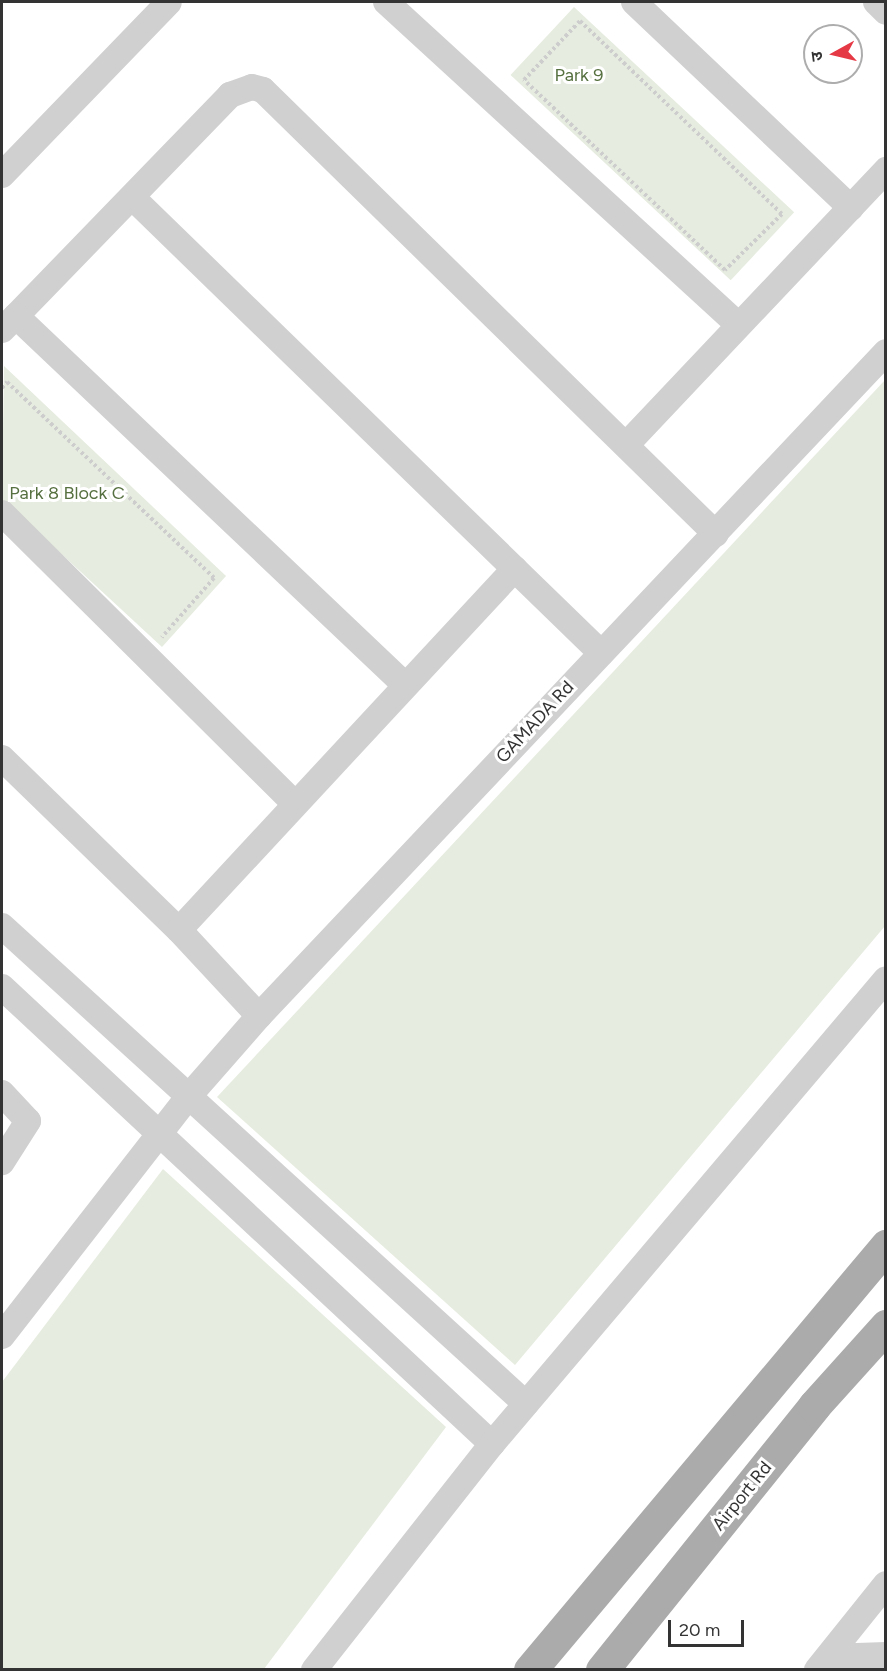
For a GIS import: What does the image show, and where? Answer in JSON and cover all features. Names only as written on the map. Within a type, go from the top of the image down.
[{"type":"main road","points":[[530,1670],[885,1246]]},
{"type":"main road","name":"Airport Rd","points":[[602,1670],[814,1406],[885,1326]]},
{"type":"street","points":[[6,160],[169,2]]},
{"type":"street","points":[[386,2],[738,324]]},
{"type":"street","points":[[634,2],[851,208]]},
{"type":"street","points":[[876,2],[885,12]]},
{"type":"street","points":[[405,685],[9,323],[133,198],[230,95],[252,87],[263,90],[627,442],[716,534]]},
{"type":"street","points":[[627,442],[885,170]]},
{"type":"street","points":[[133,198],[601,652]]},
{"type":"street","name":"GAMADA Rd","points":[[2,1336],[189,1096],[259,1016],[601,652],[716,534],[885,352]]},
{"type":"street","points":[[2,513],[294,803]]},
{"type":"street","points":[[179,930],[294,803],[515,569]]},
{"type":"street","points":[[2,758],[179,930],[259,1016]]},
{"type":"street","points":[[2,926],[526,1404]]},
{"type":"street","points":[[314,1670],[492,1444],[885,979]]},
{"type":"street","points":[[2,987],[492,1444]]},
{"type":"street","points":[[2,1093],[28,1121],[2,1162]]},
{"type":"street","points":[[822,1663],[885,1584]]},
{"type":"street","points":[[822,1663],[885,1655]]},
{"type":"path","points":[[580,21],[782,214],[725,270],[524,80],[580,21]]},
{"type":"path","points":[[2,388],[7,382],[214,578],[161,637]]},
{"type":"green space","name":"Park 9","points":[[574,7],[794,212],[731,280],[511,75]]},
{"type":"green space","name":"Park 8 Block C","points":[[4,366],[226,576],[162,647],[2,499]]},
{"type":"green space","points":[[885,380],[885,926],[515,1365],[217,1097]]},
{"type":"green space","points":[[163,1169],[446,1427],[264,1669],[2,1669],[2,1382]]}]
